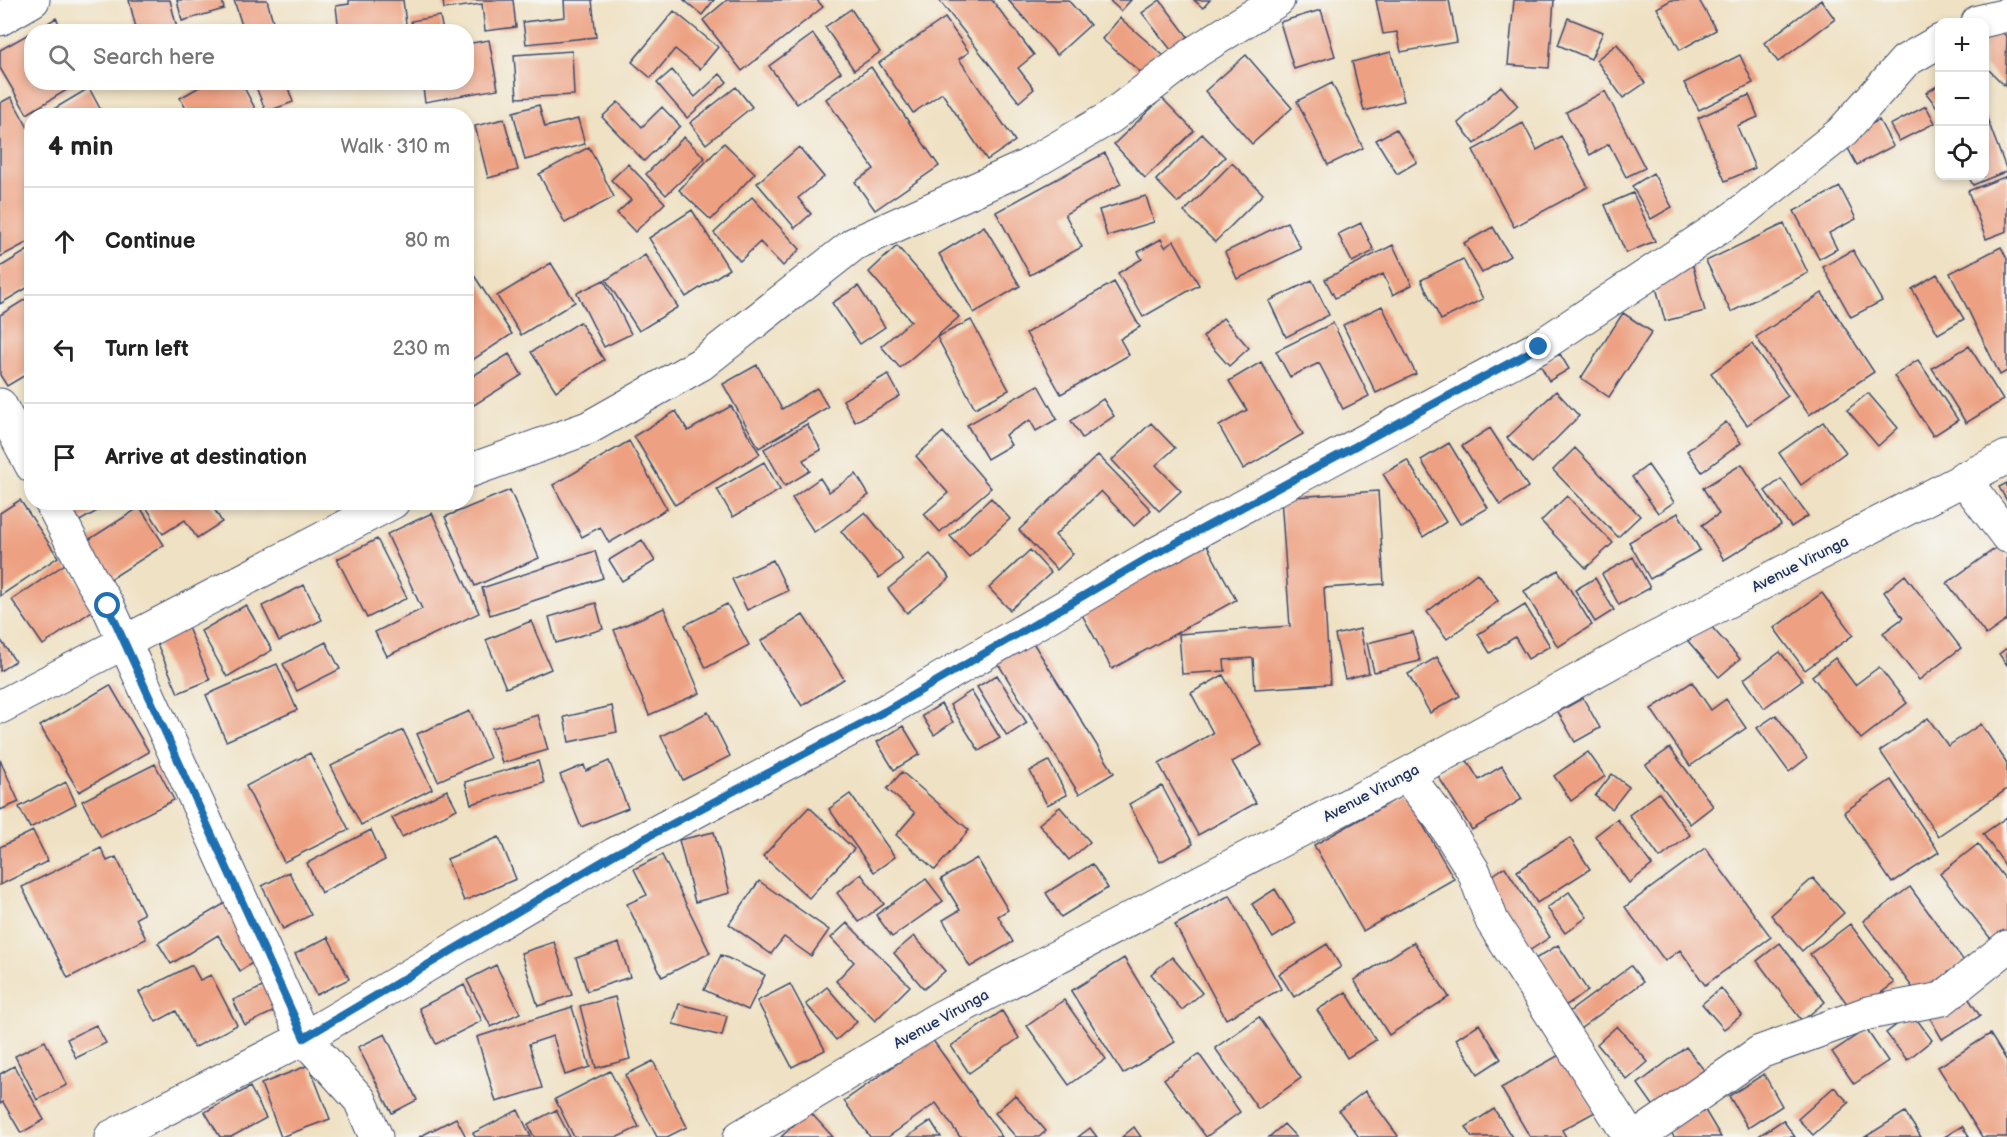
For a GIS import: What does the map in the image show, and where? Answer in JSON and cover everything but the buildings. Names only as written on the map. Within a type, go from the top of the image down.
[{"type":"street","points":[[0,19],[33,0]]},
{"type":"street","points":[[474,469],[588,428],[701,364],[854,244],[1025,167],[1109,118],[1197,51],[1278,0]]},
{"type":"street","points":[[1989,19],[2007,15]]},
{"type":"street","points":[[111,1137],[304,1038],[615,854],[889,709],[1148,558],[1539,347],[1735,217],[1841,133],[1905,61],[1935,44]]},
{"type":"street","points":[[0,405],[24,451]]},
{"type":"street","name":"Avenue Virunga","points":[[740,1137],[936,1020],[1406,775],[1646,644],[2007,457]]},
{"type":"street","points":[[1963,478],[2007,536]]},
{"type":"street","points":[[55,510],[91,579],[108,606],[304,1038],[360,1100],[376,1137]]},
{"type":"street","points":[[0,706],[125,644],[378,510]]},
{"type":"street","points":[[1406,775],[1441,819],[1474,872],[1492,921],[1630,1137]]},
{"type":"street","points":[[1636,1137],[1760,1053],[1868,1013],[1942,999],[2007,947]]},
{"type":"route","points":[[108,606],[304,1038],[615,854],[889,709],[1148,558],[1539,347]]}]
